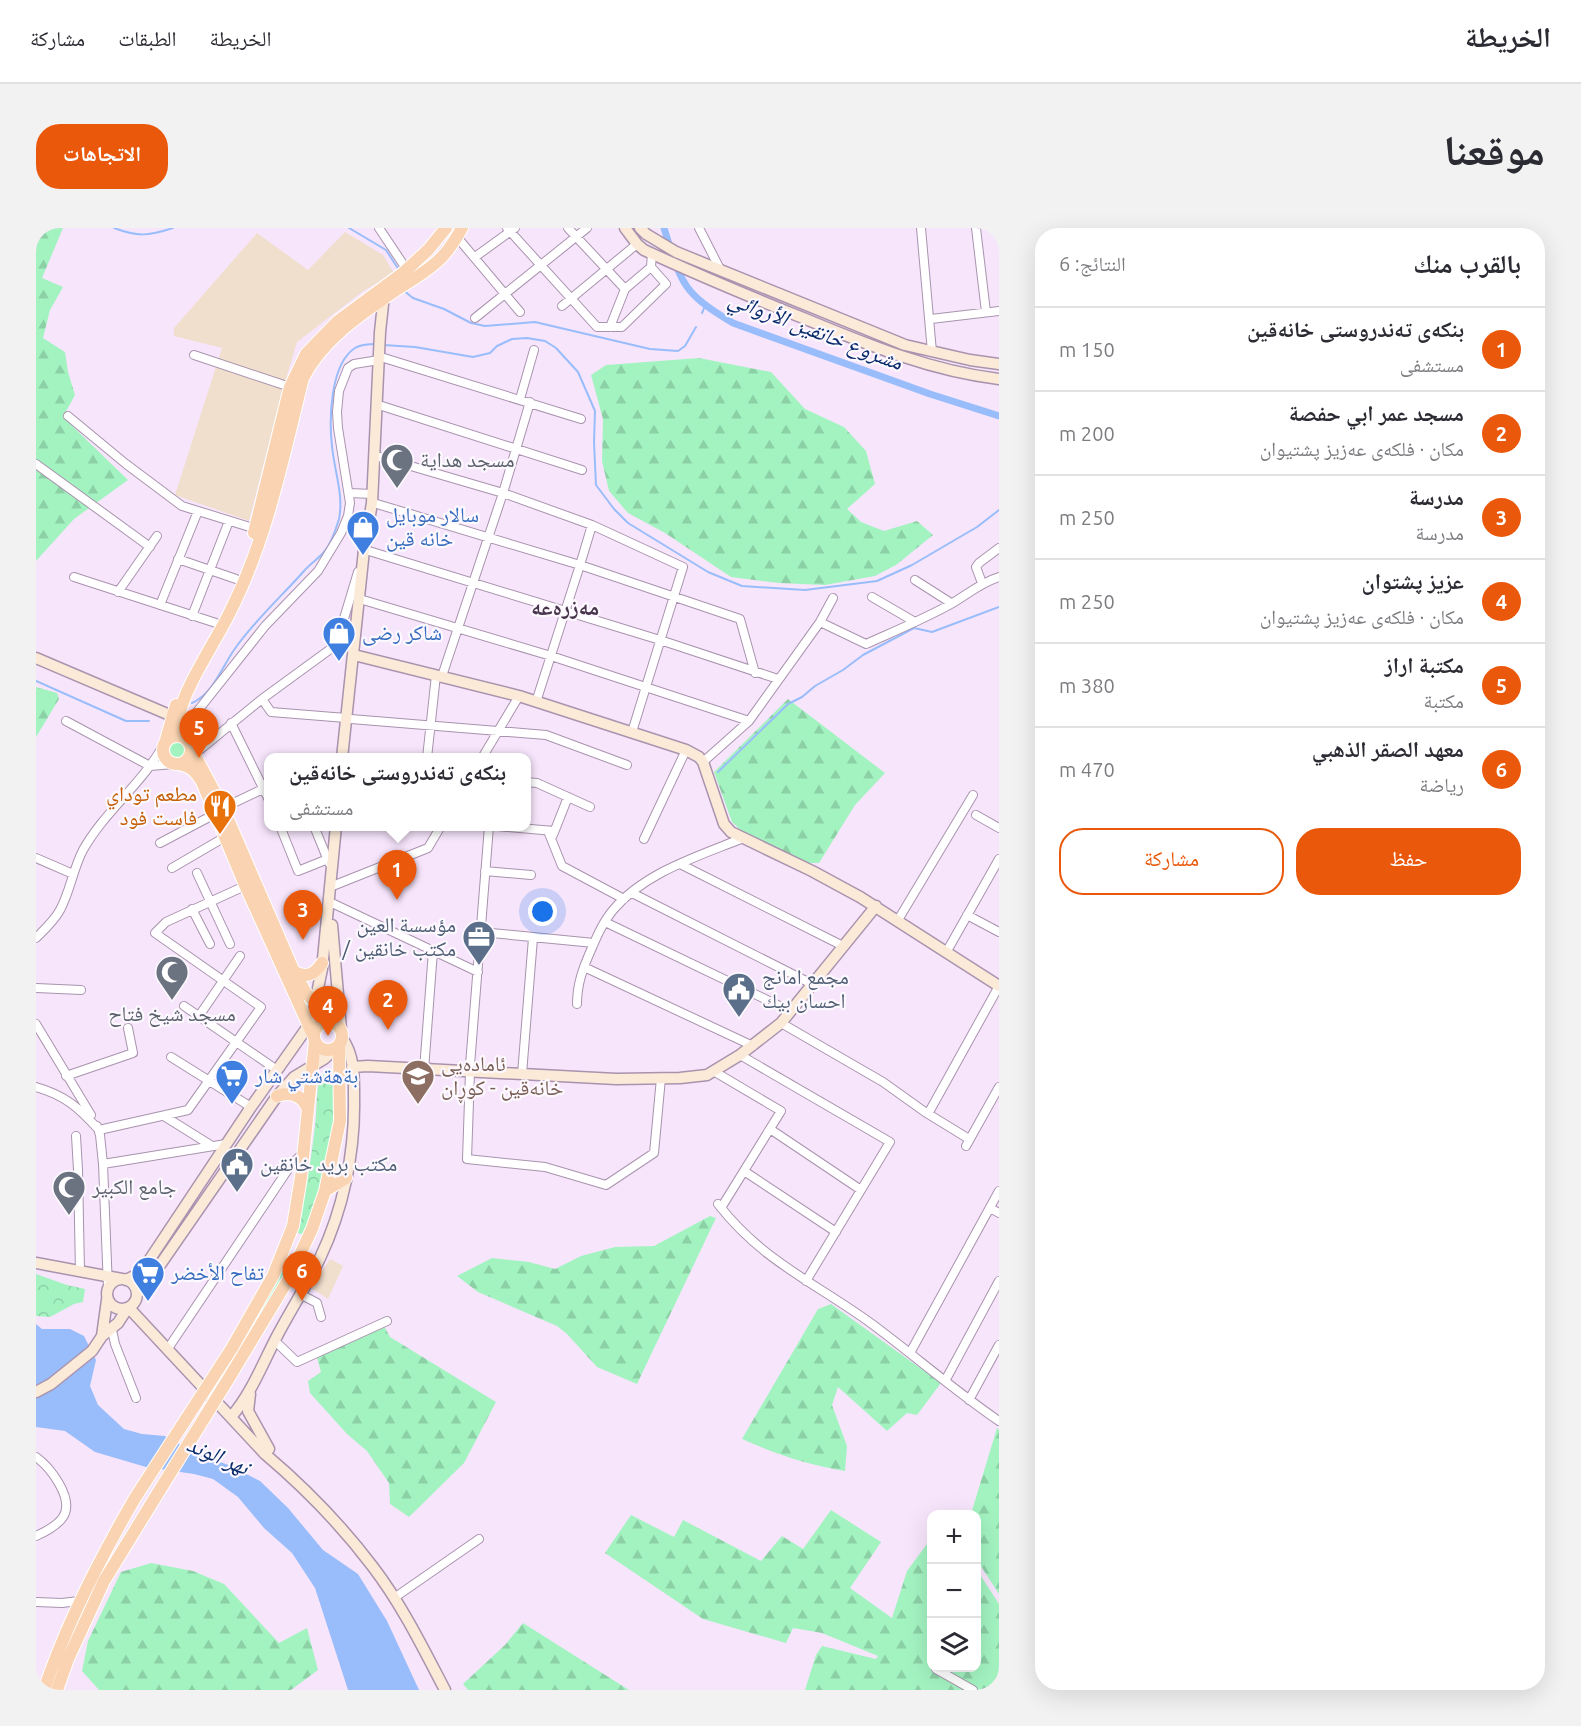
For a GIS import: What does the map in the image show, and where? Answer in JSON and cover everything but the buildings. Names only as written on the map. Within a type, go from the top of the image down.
[{"type":"main road","points":[[175,716],[231,611],[269,514],[303,378],[316,356],[327,344],[396,284],[446,228]]},
{"type":"main road","points":[[625,228],[637,244],[652,253],[721,271],[905,345],[999,364]]},
{"type":"main road","points":[[637,244],[643,231],[674,257],[890,353],[934,367],[999,379]]},
{"type":"main road","points":[[185,755],[164,756],[165,742],[182,688],[216,623],[256,529],[290,387],[306,354],[339,321],[396,284],[435,264],[460,232]]},
{"type":"main road","points":[[437,240],[449,248]]},
{"type":"main road","points":[[355,652],[363,600],[368,527],[375,499],[383,332],[396,284]]},
{"type":"main road","points":[[348,753],[355,652],[380,457],[382,357]]},
{"type":"main road","points":[[355,652],[519,696],[699,756],[704,762],[725,827],[730,832],[828,879],[876,906],[999,987]]},
{"type":"main road","points":[[36,658],[175,716],[180,727],[186,765],[195,771],[219,811],[312,1035],[321,1049],[325,1050],[338,1037]]},
{"type":"main road","points":[[343,753],[349,718]]},
{"type":"main road","points":[[165,742],[177,735],[185,755],[219,811],[225,837],[300,984],[338,1037],[348,1047],[352,1062],[355,1121],[350,1161],[336,1213],[320,1258],[275,1341],[248,1401],[248,1411],[269,1449],[284,1470]]},
{"type":"main road","points":[[44,1690],[57,1652],[79,1601],[135,1498],[232,1348],[273,1276],[293,1226],[308,1109],[312,1035],[322,963],[330,862],[335,831]]},
{"type":"main road","points":[[57,1690],[68,1659],[104,1581],[288,1280],[312,1229],[325,1191],[340,1121],[333,948],[335,885],[341,831]]},
{"type":"main road","points":[[352,1062],[522,1072],[616,1073],[633,1077],[703,1076],[715,1072],[781,1023],[876,906]]},
{"type":"main road","points":[[294,972],[310,975],[318,970],[322,963]]},
{"type":"main road","points":[[107,1288],[142,1270],[220,1147],[277,1070],[320,1025],[329,1022],[338,1037]]},
{"type":"main road","points":[[36,1392],[51,1384],[92,1351],[132,1304],[277,1096],[294,1077],[324,1059],[338,1037]]},
{"type":"main road","points":[[277,1096],[292,1094],[299,1097],[308,1109]]},
{"type":"main road","points":[[325,1191],[346,1178]]},
{"type":"main road","points":[[36,1263],[80,1272],[107,1288]]},
{"type":"main road","points":[[36,1270],[95,1282],[107,1288]]},
{"type":"main road","points":[[124,1279],[134,1285],[132,1304],[169,1348],[269,1449]]},
{"type":"main road","points":[[107,1288],[109,1304],[117,1310],[132,1304]]},
{"type":"main road","points":[[107,1288],[107,1333]]},
{"type":"main road","points":[[233,1414],[252,1388]]},
{"type":"main road","points":[[233,1414],[265,1454],[284,1470],[353,1542],[374,1568],[425,1650],[445,1690]]},
{"type":"street","points":[[379,228],[396,284]]},
{"type":"street","points":[[568,228],[624,289]]},
{"type":"street","points":[[475,318],[587,228]]},
{"type":"street","points":[[699,228],[721,271]]},
{"type":"street","points":[[921,228],[931,319],[932,352]]},
{"type":"street","points":[[976,228],[986,312]]},
{"type":"street","points":[[475,257],[511,229],[597,327],[622,327],[666,284],[651,267],[652,253]]},
{"type":"street","points":[[460,232],[475,257],[520,312]]},
{"type":"street","points":[[562,306],[637,244]]},
{"type":"street","points":[[610,327],[624,289],[651,267]]},
{"type":"street","points":[[931,319],[999,311]]},
{"type":"street","points":[[520,399],[534,350]]},
{"type":"street","points":[[194,355],[290,387]]},
{"type":"street","points":[[175,716],[192,718],[265,626],[318,571],[334,547],[350,509],[337,412],[339,391],[348,368],[354,364],[382,357],[581,419]]},
{"type":"street","points":[[427,753],[429,725],[439,676],[459,628],[474,583],[530,402]]},
{"type":"street","points":[[382,406],[582,470]]},
{"type":"street","points":[[68,416],[182,506],[256,529]]},
{"type":"street","points":[[380,457],[503,493],[591,525],[683,567],[632,732]]},
{"type":"street","points":[[36,464],[150,547]]},
{"type":"street","points":[[349,493],[375,499],[740,619],[755,673]]},
{"type":"street","points":[[160,605],[198,511]]},
{"type":"street","points":[[192,616],[229,521]]},
{"type":"street","points":[[345,524],[368,527]]},
{"type":"street","points":[[536,702],[591,525]]},
{"type":"street","points":[[118,592],[157,536]]},
{"type":"street","points":[[982,583],[976,567],[999,548]]},
{"type":"street","points":[[66,721],[150,766],[185,755],[336,645],[366,553],[566,611],[778,680]]},
{"type":"street","points":[[178,559],[236,579]]},
{"type":"street","points":[[820,622],[866,644],[915,622],[982,583],[999,576]]},
{"type":"street","points":[[74,578],[216,623]]},
{"type":"street","points":[[915,580],[951,603]]},
{"type":"street","points":[[872,597],[915,622]]},
{"type":"street","points":[[704,762],[749,721],[820,622],[833,598]]},
{"type":"street","points":[[363,600],[551,656],[749,721]]},
{"type":"street","points":[[336,645],[355,652]]},
{"type":"street","points":[[485,753],[519,696]]},
{"type":"street","points":[[262,699],[271,712],[546,735],[627,765]]},
{"type":"street","points":[[231,723],[264,783]]},
{"type":"street","points":[[36,938],[61,908],[84,850],[150,766],[165,742]]},
{"type":"street","points":[[644,838],[686,750]]},
{"type":"street","points":[[531,782],[537,783],[590,807]]},
{"type":"street","points":[[160,843],[264,788]]},
{"type":"street","points":[[898,920],[973,795]]},
{"type":"street","points":[[568,797],[551,834],[562,866],[624,899]]},
{"type":"street","points":[[976,815],[999,828]]},
{"type":"street","points":[[284,831],[298,871],[330,862],[316,831]]},
{"type":"street","points":[[335,885],[428,848],[438,831]]},
{"type":"street","points":[[489,831],[470,1069],[467,1159],[545,1167],[606,1185],[654,1153],[661,1078]]},
{"type":"street","points":[[531,831],[551,834]]},
{"type":"street","points":[[172,868],[225,837]]},
{"type":"street","points":[[577,1004],[578,985],[594,943],[605,922],[624,899],[680,864],[743,838]]},
{"type":"street","points":[[36,858],[73,874]]},
{"type":"street","points":[[947,951],[999,859]]},
{"type":"street","points":[[680,864],[843,946]]},
{"type":"street","points":[[485,871],[531,875]]},
{"type":"street","points":[[197,873],[230,944]]},
{"type":"street","points":[[99,1130],[188,1110],[261,1007],[155,933],[166,922],[249,883]]},
{"type":"street","points":[[632,893],[812,984]]},
{"type":"street","points":[[334,904],[478,972]]},
{"type":"street","points":[[192,909],[210,944]]},
{"type":"street","points":[[968,915],[999,932]]},
{"type":"street","points":[[605,922],[790,1011]]},
{"type":"street","points":[[481,932],[594,943]]},
{"type":"street","points":[[522,1072],[533,938]]},
{"type":"street","points":[[424,1066],[433,951]]},
{"type":"street","points":[[199,1016],[222,979],[240,956]]},
{"type":"street","points":[[584,967],[753,1046]]},
{"type":"street","points":[[928,1114],[999,987]]},
{"type":"street","points":[[36,988],[81,990]]},
{"type":"street","points":[[184,1006],[277,1070]]},
{"type":"street","points":[[781,1023],[883,1082],[968,1143],[999,1087]]},
{"type":"street","points":[[36,1024],[99,1130],[104,1164],[107,1288]]},
{"type":"street","points":[[66,1076],[133,1053],[128,1028]]},
{"type":"street","points":[[740,1055],[890,1142],[806,1281]]},
{"type":"street","points":[[171,1057],[251,1107]]},
{"type":"street","points":[[715,1072],[781,1111],[720,1206],[756,1246],[870,1323],[999,1421]]},
{"type":"street","points":[[36,1087],[49,1090],[71,1102],[99,1130]]},
{"type":"street","points":[[173,1121],[180,1112]]},
{"type":"street","points":[[164,1116],[220,1147]]},
{"type":"street","points":[[770,1129],[861,1190]]},
{"type":"street","points":[[76,1136],[80,1272]]},
{"type":"street","points":[[104,1164],[220,1147]]},
{"type":"street","points":[[169,1348],[291,1165],[303,1154]]},
{"type":"street","points":[[744,1171],[836,1232]]},
{"type":"street","points":[[910,1353],[999,1191]]},
{"type":"street","points":[[990,1208],[999,1213]]},
{"type":"street","points":[[945,1381],[999,1281]]},
{"type":"street","points":[[300,1294],[317,1303],[321,1317]]},
{"type":"street","points":[[275,1341],[297,1362],[387,1321]]},
{"type":"street","points":[[107,1333],[115,1344],[136,1398]]},
{"type":"street","points":[[969,1400],[999,1345]]},
{"type":"street","points":[[36,1457],[55,1475],[66,1507],[63,1517],[47,1531],[36,1536]]},
{"type":"street","points":[[394,1598],[479,1539]]},
{"type":"street","points":[[36,1602],[79,1601]]},
{"type":"street","points":[[941,1672],[973,1690]]},
{"type":"shaded area","points":[[345,232],[383,255],[394,273],[362,292],[297,342],[249,521],[175,495],[222,348],[174,336],[174,328],[257,233],[308,270]]},
{"type":"shaded area","points":[[330,1259],[343,1266],[328,1299],[311,1288]]},
{"type":"green space","points":[[36,228],[63,228],[42,278],[63,287],[50,310],[43,338],[65,352],[75,395],[63,417],[128,480],[74,519],[36,561]]},
{"type":"green space","points":[[699,358],[771,372],[805,409],[844,427],[866,451],[875,484],[847,509],[861,522],[884,531],[917,521],[933,535],[896,565],[875,576],[825,585],[779,583],[731,577],[665,533],[628,513],[609,491],[602,461],[603,419],[591,375],[606,365]]},
{"type":"green space","points":[[36,687],[57,693],[59,699],[36,737]]},
{"type":"green space","points":[[788,699],[885,773],[855,805],[819,863],[804,863],[746,835],[732,822],[714,772]]},
{"type":"green space","points":[[179,741],[186,743],[188,750],[186,757],[179,759],[172,757],[170,750],[172,743]]},
{"type":"green space","points":[[339,1072],[335,1128],[306,1236],[296,1232],[310,1166],[320,1075]]},
{"type":"green space","points":[[710,1216],[716,1218],[637,1384],[597,1367],[557,1326],[478,1292],[457,1276],[492,1258],[529,1262],[555,1269],[581,1256],[615,1247],[654,1246]]},
{"type":"green space","points":[[286,1260],[294,1263],[213,1394],[209,1391]]},
{"type":"green space","points":[[36,1274],[85,1289],[83,1302],[74,1304],[50,1317],[36,1316]]},
{"type":"green space","points":[[831,1304],[941,1383],[917,1415],[907,1413],[887,1431],[838,1387],[832,1405],[847,1446],[845,1471],[792,1458],[742,1439],[818,1309]]},
{"type":"green space","points":[[384,1326],[390,1337],[496,1402],[464,1463],[409,1517],[390,1504],[389,1483],[367,1451],[347,1434],[310,1393],[308,1381],[321,1372],[316,1354]]},
{"type":"green space","points":[[997,1428],[999,1430],[999,1594],[981,1566],[981,1510],[972,1510]]},
{"type":"green space","points":[[831,1510],[881,1542],[850,1588],[892,1618],[907,1571],[927,1544],[927,1672],[981,1672],[981,1576],[999,1604],[999,1690],[805,1690],[816,1655],[822,1646],[876,1659],[878,1656],[822,1633],[793,1628],[786,1643],[703,1619],[605,1553],[631,1515],[674,1537],[683,1520],[761,1561],[782,1536],[803,1549]]},
{"type":"green space","points":[[151,1563],[193,1571],[224,1584],[279,1643],[307,1628],[318,1670],[291,1690],[99,1690],[82,1671],[88,1641],[121,1572]]},
{"type":"green space","points":[[523,1623],[629,1690],[468,1690],[463,1684],[505,1645]]},
{"type":"water","points":[[36,1324],[42,1329],[70,1329],[84,1336],[96,1360],[90,1386],[98,1405],[124,1429],[142,1434],[165,1436],[196,1453],[231,1466],[260,1481],[288,1508],[323,1550],[358,1574],[387,1621],[419,1690],[348,1690],[315,1588],[292,1553],[264,1528],[238,1497],[213,1479],[146,1467],[95,1452],[65,1431],[36,1427]]},
{"type":"waterway","points":[[114,228],[143,234],[173,228]]},
{"type":"waterway","points":[[349,228],[386,250],[399,270]]},
{"type":"waterway","name":"مشروع خانقين الأروائي","points":[[664,228],[675,262],[686,285],[703,303],[733,323],[930,394],[999,416]]},
{"type":"waterway","points":[[403,290],[413,298],[444,309],[471,323],[485,326],[535,322],[650,349],[678,351],[685,346],[696,327]]},
{"type":"waterway","name":"مشروع خانقين الأروائي","points":[[702,313],[705,306]]},
{"type":"waterway","points":[[383,345],[415,347],[473,357],[490,353],[497,346],[512,339],[527,338],[545,341],[556,348],[578,372],[595,411],[596,485],[614,509],[628,523],[708,572],[742,586],[805,590],[877,581],[912,565],[977,527],[999,510]]},
{"type":"waterway","points":[[192,703],[211,687],[250,629],[329,545],[338,523],[340,510],[340,492],[331,435],[331,408],[336,379],[340,366],[355,348],[377,344]]},
{"type":"waterway","points":[[718,772],[788,704],[863,655],[914,628],[932,632],[999,607]]},
{"type":"waterway","points":[[36,681],[126,721],[149,721]]},
{"type":"place","name":"مسجد هداية","points":[[397,489]]},
{"type":"place","name":"سالار موبايل خانه قين","points":[[363,556]]},
{"type":"place","name":"شاكر رضى","points":[[339,662]]},
{"type":"place","name":"مكتبة اراز","points":[[199,758]]},
{"type":"place","name":"مطعم توداي فاست فود","points":[[220,835]]},
{"type":"place","name":"بنکەی تەندروستی خانەقین","points":[[397,900]]},
{"type":"place","name":"مدرسة","points":[[303,940]]},
{"type":"place","name":"مؤسسة العين / مكتب خانقين","points":[[479,966]]},
{"type":"place","name":"مسجد شيخ فتاح","points":[[172,1001]]},
{"type":"place","name":"مجمع امانج احسان بيك","points":[[739,1018]]},
{"type":"place","name":"مسجد عمر ابي حفصة","points":[[388,1030]]},
{"type":"place","name":"عزيز پشتوان","points":[[328,1036]]},
{"type":"place","name":"بةهةشتي شار","points":[[232,1105]]},
{"type":"place","name":"ئامادەیی خانەقین - کوڕان","points":[[418,1105]]},
{"type":"place","name":"مكتب بريد خانقين","points":[[237,1193]]},
{"type":"place","name":"جامع الكبير","points":[[69,1216]]},
{"type":"place","name":"معهد الصقر الذهبي","points":[[302,1301]]},
{"type":"place","name":"تفاح الأخضر","points":[[148,1302]]},
{"type":"district","name":"مەزرەعە","points":[[565,607]]},
{"type":"water label","name":"نهر الوند","points":[[218,1455]]}]
